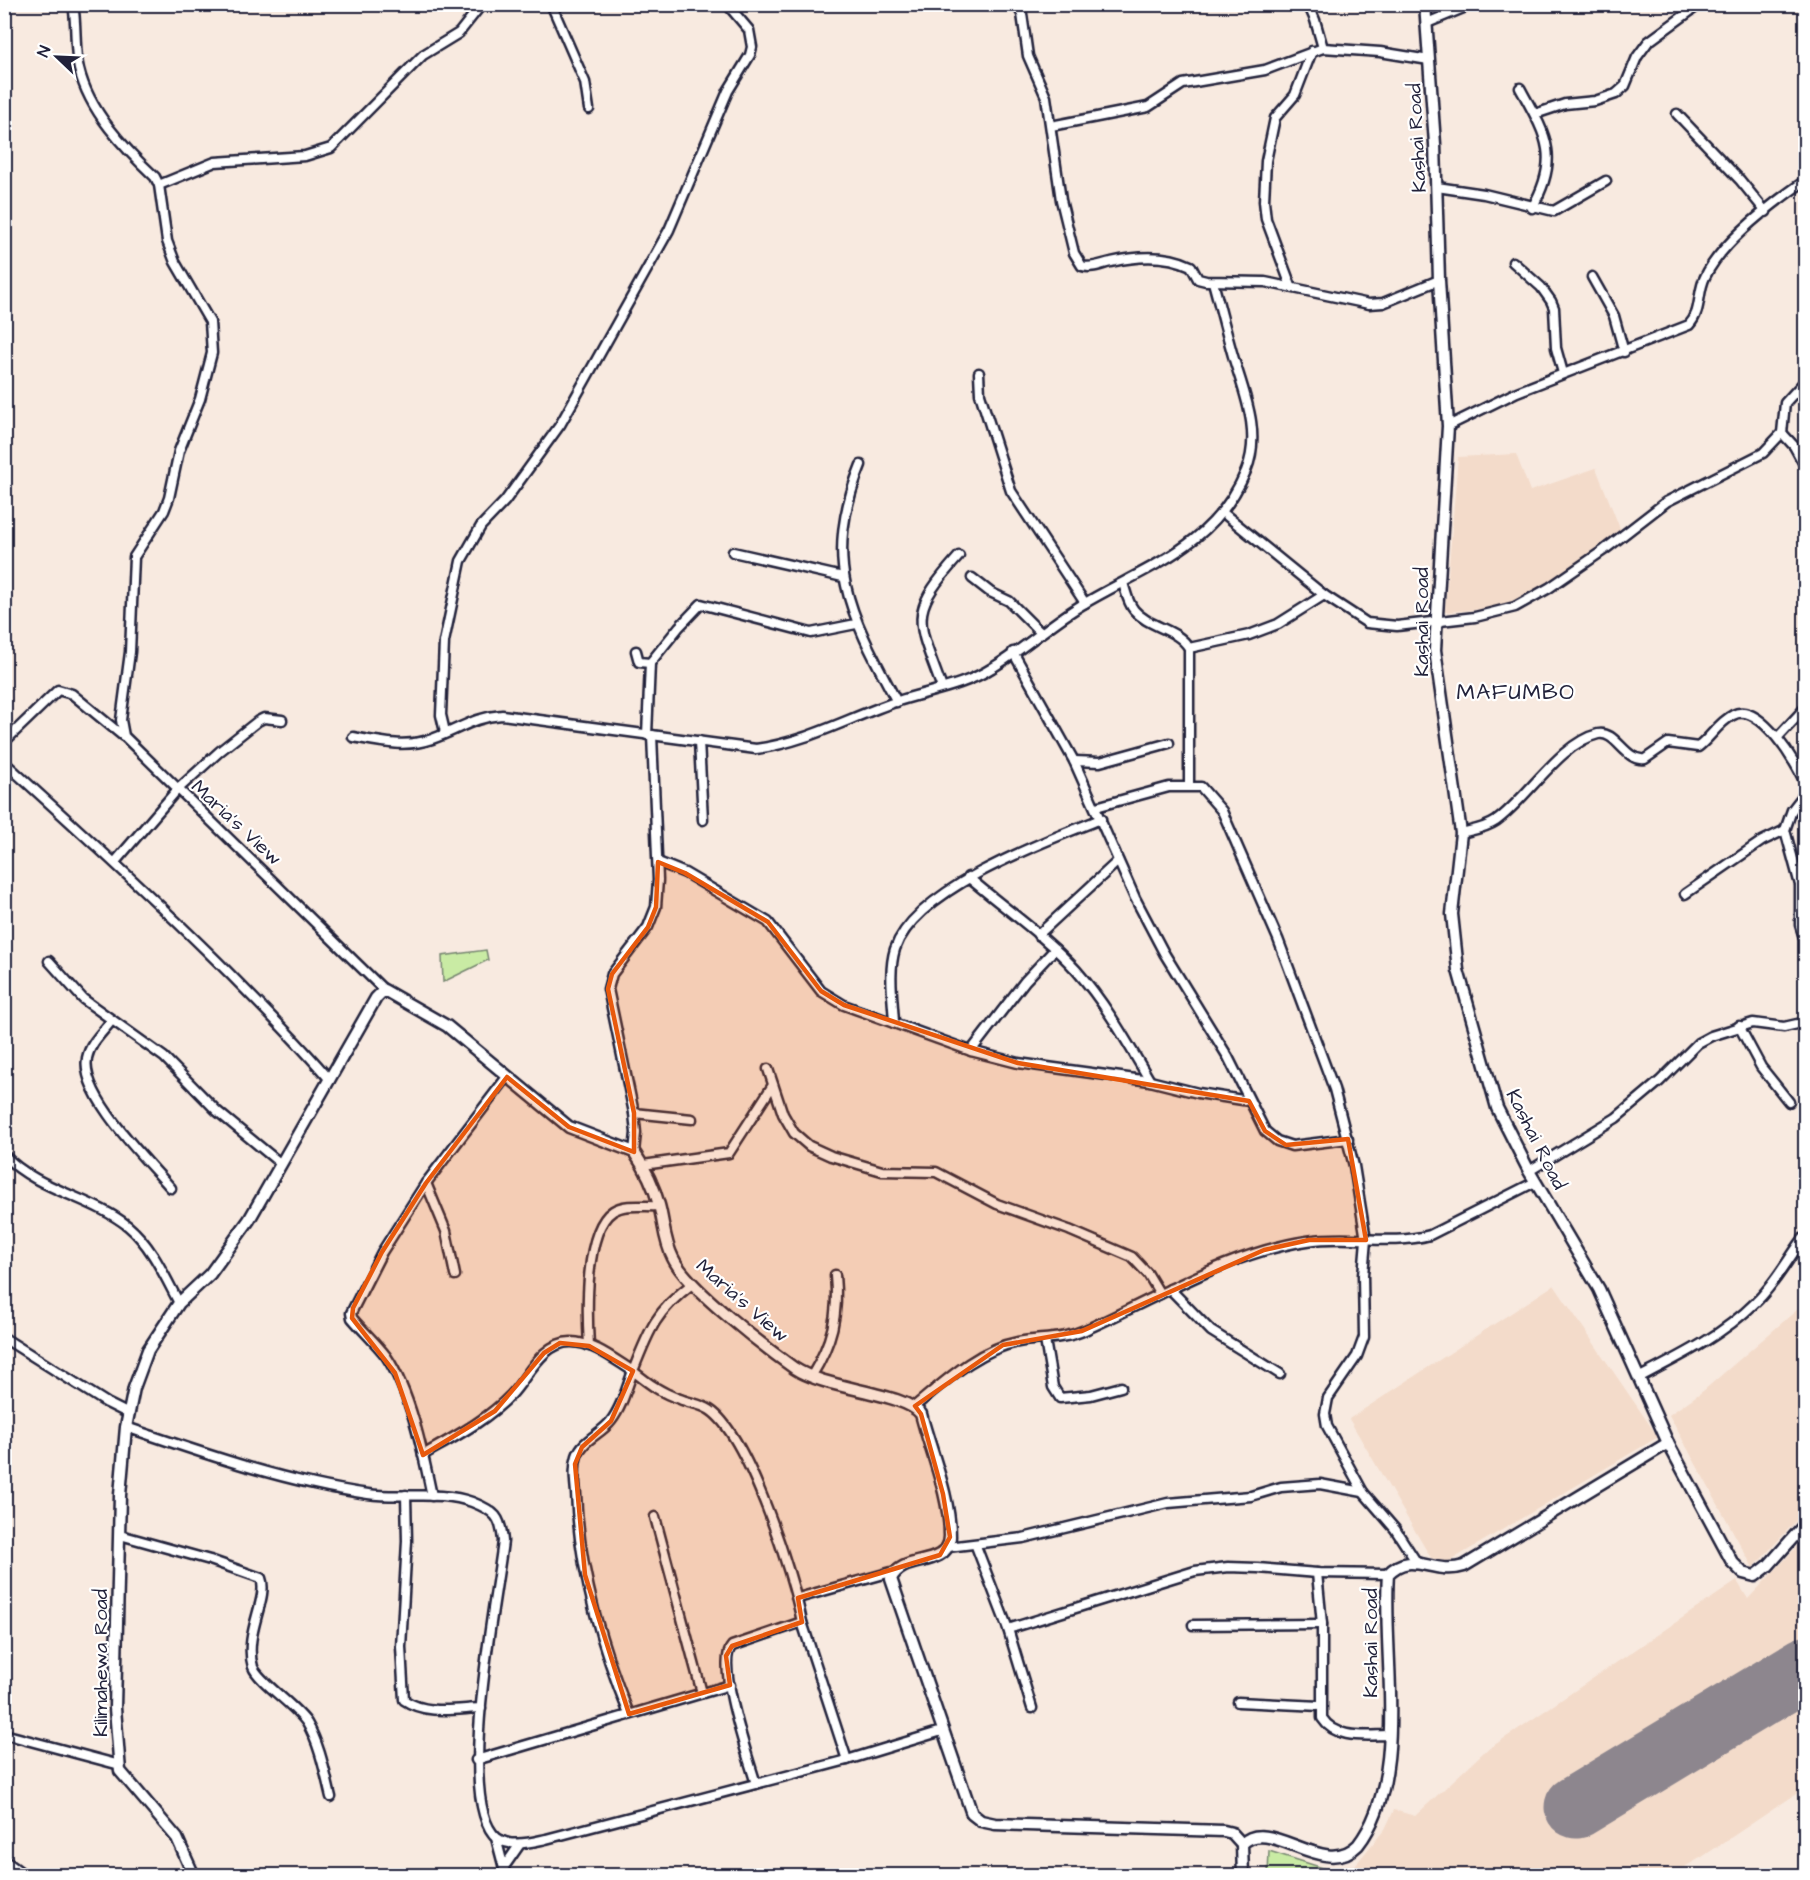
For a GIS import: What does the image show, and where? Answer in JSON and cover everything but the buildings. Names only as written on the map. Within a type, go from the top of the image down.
[{"type":"street","points":[[73,4],[78,68],[91,103],[95,111],[159,185],[167,241],[175,262],[210,322],[212,353],[200,399],[179,451],[169,498],[164,511],[134,557],[130,652],[121,720],[124,736]]},
{"type":"street","points":[[159,185],[216,162],[304,156],[331,148],[423,55],[459,33],[483,4]]},
{"type":"street","points":[[551,4],[585,82],[589,109]]},
{"type":"street","points":[[445,732],[441,714],[444,642],[461,561],[481,526],[505,501],[560,425],[669,230],[728,91],[743,71],[752,46],[746,24],[727,4]]},
{"type":"street","points":[[1016,4],[1022,14],[1028,56],[1046,98],[1061,200],[1078,263],[1089,268],[1111,261],[1161,256],[1191,266],[1198,279],[1213,282],[1265,282],[1370,304],[1383,303],[1439,280]]},
{"type":"street","points":[[1308,4],[1316,20],[1323,48]]},
{"type":"street","name":"Kashai Road","points":[[1425,4],[1437,187],[1439,280],[1448,426],[1435,650],[1438,684],[1461,833],[1452,914],[1458,970],[1497,1108],[1535,1182],[1599,1289],[1668,1443],[1732,1562],[1743,1573],[1755,1576],[1768,1566],[1806,1523]]},
{"type":"street","points":[[1427,23],[1473,4]]},
{"type":"street","points":[[1535,114],[1565,104],[1595,101],[1616,94],[1625,86],[1637,57],[1648,42],[1701,4]]},
{"type":"street","points":[[1051,126],[1148,107],[1183,84],[1265,70],[1323,48],[1380,52],[1429,60]]},
{"type":"street","points":[[1291,286],[1266,219],[1264,201],[1266,160],[1275,118],[1295,95],[1312,51]]},
{"type":"street","points":[[1520,88],[1535,114],[1550,160],[1545,181],[1532,208]]},
{"type":"street","points":[[1677,114],[1740,180],[1766,212]]},
{"type":"street","points":[[1448,426],[1498,400],[1689,325],[1698,312],[1704,278],[1713,262],[1731,240],[1806,180]]},
{"type":"street","points":[[1437,187],[1484,194],[1532,208],[1559,210],[1606,181]]},
{"type":"street","points":[[1513,262],[1541,287],[1551,301],[1554,308],[1555,339],[1563,373]]},
{"type":"street","points":[[1592,277],[1614,316],[1624,352]]},
{"type":"street","points":[[354,737],[407,745],[434,739],[481,717],[502,715],[756,749],[783,746],[992,668],[1040,632],[1085,603],[1182,550],[1205,531],[1222,512],[1247,470],[1252,442],[1251,414],[1213,282]]},
{"type":"street","points":[[979,373],[980,394],[1011,491],[1085,603]]},
{"type":"street","points":[[1222,512],[1324,595],[1367,623],[1396,626],[1437,622],[1515,607],[1549,588],[1604,550],[1666,502],[1763,453],[1782,433],[1785,403],[1806,380]]},
{"type":"street","points":[[1782,433],[1794,446],[1806,468]]},
{"type":"street","points":[[861,465],[848,496],[845,514],[843,577],[856,624],[897,702]]},
{"type":"street","points":[[733,552],[843,577]]},
{"type":"street","points":[[942,688],[925,641],[921,613],[924,601],[933,584],[958,556]]},
{"type":"street","points":[[972,578],[1014,606],[1040,632]]},
{"type":"street","points":[[1123,583],[1130,602],[1140,616],[1179,636],[1189,648],[1189,785]]},
{"type":"street","points":[[1189,648],[1249,635],[1278,624],[1324,595]]},
{"type":"street","points":[[634,1152],[636,1133],[634,1113],[610,1003],[609,981],[648,927],[656,907],[658,862],[650,735],[650,663],[701,604],[810,633],[856,624]]},
{"type":"street","points":[[636,651],[639,662],[650,663]]},
{"type":"street","points":[[1013,652],[1074,761],[1118,861],[1164,953],[1228,1057],[1265,1131],[1286,1145],[1348,1139]]},
{"type":"street","name":"Maria's View","points":[[4,742],[58,690],[72,694],[124,736],[384,990],[447,1026],[569,1127],[634,1152],[643,1164],[659,1206],[664,1235],[673,1260],[692,1284],[786,1361],[811,1377],[915,1406]]},
{"type":"street","points":[[1778,737],[1806,707]]},
{"type":"street","points":[[1461,833],[1494,823],[1564,756],[1588,738],[1600,734],[1608,736],[1638,760],[1650,756],[1668,743],[1698,747],[1734,714],[1746,713],[1778,737],[1806,786]]},
{"type":"street","points":[[115,862],[177,790],[219,751],[264,718],[282,720]]},
{"type":"street","points":[[699,741],[703,820]]},
{"type":"street","points":[[1074,761],[1100,762],[1169,742]]},
{"type":"street","points":[[4,762],[115,862],[260,1005],[330,1080]]},
{"type":"street","points":[[1096,807],[1169,787],[1189,785],[1201,787],[1211,795],[1222,811],[1240,852],[1313,1031],[1334,1089],[1348,1139],[1366,1239],[1363,1275],[1364,1337],[1357,1356],[1328,1398],[1325,1414],[1328,1426],[1363,1492],[1395,1529],[1417,1563],[1449,1571],[1464,1566],[1668,1443]]},
{"type":"street","points":[[1806,792],[1792,810],[1785,830],[1800,885],[1800,925],[1806,944]]},
{"type":"street","points":[[894,1023],[892,965],[896,947],[904,933],[940,896],[968,878],[1101,819]]},
{"type":"street","points":[[1685,894],[1762,841],[1785,830]]},
{"type":"street","points":[[1038,935],[1118,861]]},
{"type":"street","points":[[658,862],[685,873],[768,922],[792,950],[821,991],[833,1001],[971,1051],[1017,1063],[1150,1081],[1198,1093],[1249,1101]]},
{"type":"street","points":[[968,878],[1054,949],[1111,1015],[1150,1081]]},
{"type":"street","points":[[971,1051],[1025,981],[1054,949]]},
{"type":"street","points":[[49,961],[83,999],[164,1057],[218,1111],[281,1164]]},
{"type":"street","name":"Kilimahewa Road","points":[[194,1875],[177,1838],[120,1771],[115,1708],[120,1535],[126,1427],[134,1388],[148,1350],[179,1303],[210,1274],[230,1249],[376,998],[384,990]]},
{"type":"street","points":[[112,1020],[90,1046],[86,1061],[90,1084],[102,1104],[171,1188]]},
{"type":"street","points":[[1529,1171],[1616,1118],[1660,1081],[1698,1043],[1739,1026],[1753,1023],[1796,1026],[1806,1022]]},
{"type":"street","points":[[1739,1026],[1761,1067],[1789,1102]]},
{"type":"street","points":[[768,1070],[794,1133],[809,1146],[831,1156],[882,1171],[936,1172],[997,1204],[1069,1230],[1132,1257],[1148,1274],[1160,1294]]},
{"type":"street","points":[[432,1496],[423,1455],[395,1372],[351,1313],[382,1252],[426,1183],[507,1077]]},
{"type":"street","points":[[643,1164],[712,1157],[729,1153],[773,1084]]},
{"type":"street","points":[[634,1113],[692,1119]]},
{"type":"street","points":[[4,1155],[27,1172],[114,1216],[130,1227],[152,1254],[179,1303]]},
{"type":"street","points":[[798,1598],[895,1571],[940,1555],[948,1547],[950,1537],[943,1494],[921,1414],[915,1406],[985,1354],[1019,1341],[1045,1340],[1082,1331],[1170,1289],[1264,1250],[1309,1240],[1413,1239],[1430,1235],[1535,1182]]},
{"type":"street","points":[[426,1183],[446,1232],[455,1275]]},
{"type":"street","points":[[589,1346],[589,1281],[596,1244],[606,1217],[621,1208],[659,1206]]},
{"type":"street","points":[[1640,1377],[1685,1354],[1730,1325],[1757,1302],[1806,1236]]},
{"type":"street","points":[[811,1377],[829,1344],[835,1326],[837,1311],[835,1275]]},
{"type":"street","points":[[629,1714],[607,1658],[585,1575],[579,1541],[575,1464],[582,1447],[611,1421],[656,1318],[664,1306],[692,1284]]},
{"type":"street","points":[[1170,1289],[1211,1331],[1280,1374]]},
{"type":"street","points":[[4,1338],[107,1403],[129,1414]]},
{"type":"street","points":[[1045,1340],[1053,1387],[1060,1398],[1091,1395],[1121,1387]]},
{"type":"street","points":[[423,1455],[495,1411],[513,1394],[544,1353],[560,1343],[572,1342],[589,1346],[633,1371],[663,1393],[710,1410],[730,1433],[757,1481],[798,1598],[802,1622],[847,1760]]},
{"type":"street","points":[[126,1427],[205,1454],[294,1479],[371,1495],[432,1496],[469,1501],[490,1510],[501,1522],[502,1551],[476,1760],[487,1824],[496,1838],[505,1871]]},
{"type":"street","points":[[948,1547],[976,1546],[1023,1538],[1168,1503],[1251,1496],[1281,1487],[1320,1484],[1363,1492]]},
{"type":"street","points":[[406,1495],[407,1541],[401,1647],[404,1700],[416,1708],[426,1710],[481,1708]]},
{"type":"street","points":[[655,1517],[702,1693]]},
{"type":"street","points":[[120,1535],[210,1560],[261,1578],[264,1587],[252,1627],[249,1650],[254,1671],[306,1722],[320,1753],[331,1797]]},
{"type":"street","points":[[976,1546],[1008,1629],[1032,1708]]},
{"type":"street","name":"Kashai Road","points":[[1242,1845],[1254,1835],[1321,1858],[1338,1858],[1354,1849],[1375,1817],[1383,1794],[1389,1736],[1388,1574],[1401,1563],[1417,1563]]},
{"type":"street","points":[[1008,1629],[1195,1571],[1248,1568],[1317,1573],[1388,1574]]},
{"type":"street","points":[[895,1571],[891,1579],[893,1590],[972,1814],[981,1821],[995,1824],[1224,1831],[1232,1833],[1242,1845],[1243,1875]]},
{"type":"street","points":[[1317,1573],[1322,1624],[1320,1706],[1322,1718],[1327,1727],[1335,1731],[1389,1736]]},
{"type":"street","points":[[756,1784],[730,1685],[726,1656],[732,1646],[802,1622]]},
{"type":"street","points":[[1193,1625],[1322,1624]]},
{"type":"street","points":[[476,1760],[730,1685]]},
{"type":"street","points":[[1238,1702],[1320,1706]]},
{"type":"street","points":[[496,1838],[520,1844],[546,1839],[847,1760],[942,1731]]},
{"type":"street","points":[[4,1734],[120,1765]]},
{"type":"street","points":[[505,1871],[520,1844]]},
{"type":"street","points":[[4,1860],[26,1875]]},
{"type":"highlighted area","points":[[658,862],[685,873],[768,922],[821,991],[844,1005],[1018,1063],[1249,1101],[1265,1131],[1286,1145],[1348,1139],[1366,1240],[1309,1240],[1264,1250],[1082,1331],[1003,1345],[915,1406],[921,1414],[943,1494],[950,1537],[940,1555],[798,1598],[802,1622],[732,1646],[726,1656],[730,1685],[629,1714],[585,1575],[575,1464],[582,1447],[611,1421],[633,1371],[589,1346],[560,1343],[544,1353],[495,1411],[423,1455],[395,1373],[352,1318],[353,1308],[382,1252],[426,1183],[507,1077],[569,1127],[634,1152],[634,1113],[608,989],[612,974],[648,927],[656,907]]},
{"type":"shaded area","points":[[1516,454],[1530,491],[1596,468],[1621,531],[1553,583],[1515,607],[1445,612],[1458,457]]},
{"type":"shaded area","points":[[1554,1285],[1658,1437],[1448,1562],[1431,1558],[1349,1419]]},
{"type":"shaded area","points":[[1805,1303],[1805,1511],[1753,1568],[1669,1415],[1703,1391]]},
{"type":"shaded area","points":[[1805,1538],[1805,1788],[1702,1857],[1670,1875],[1347,1875],[1385,1829],[1394,1810],[1415,1816],[1484,1752],[1737,1581],[1748,1599]]},
{"type":"green space","points":[[486,950],[488,960],[443,982],[442,956]]},
{"type":"green space","points":[[1269,1851],[1345,1875],[1268,1875]]},
{"type":"runway","points":[[1576,1807],[1806,1668]]},
{"type":"district","name":"MAFUMBO","points":[[1516,691]]}]
